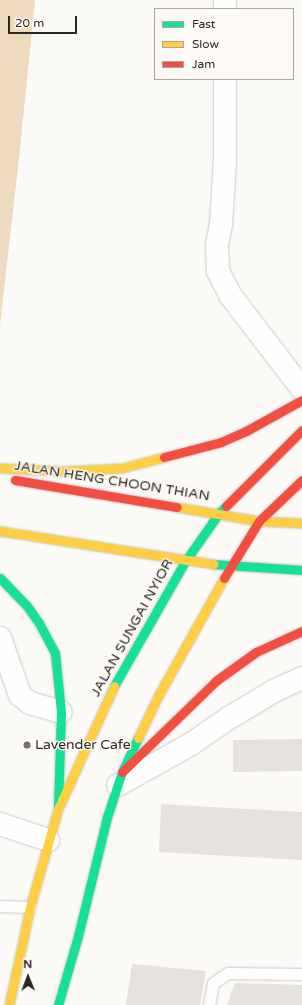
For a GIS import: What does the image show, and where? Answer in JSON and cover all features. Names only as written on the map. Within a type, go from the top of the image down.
[{"type":"main road","points":[[0,468],[63,471],[122,468],[221,442],[246,431],[302,400]]},
{"type":"main road","name":"JALAN SUNGAI NYIOR","points":[[10,1000],[30,907],[48,840],[58,810],[116,681],[186,560],[219,513],[302,430]]},
{"type":"main road","name":"JALAN HENG CHOON THIAN","points":[[7,479],[219,513],[259,521],[302,523]]},
{"type":"main road","points":[[58,1005],[78,936],[107,818],[120,779],[158,696],[231,566],[259,521],[302,480]]},
{"type":"main road","points":[[0,531],[231,566],[302,570]]},
{"type":"main road","points":[[0,578],[27,606],[39,623],[55,653],[61,712],[58,810]]},
{"type":"main road","points":[[120,779],[217,680],[256,652],[302,631]]},
{"type":"street","points":[[225,80],[225,160],[216,258],[218,271],[222,282],[234,301],[302,389]]},
{"type":"street","points":[[0,638],[20,695],[30,703],[61,712]]},
{"type":"street","points":[[120,779],[191,744],[229,718],[274,691],[302,678]]},
{"type":"street","points":[[0,824],[48,840]]},
{"type":"lane","points":[[0,906],[30,907]]},
{"type":"lane","points":[[209,1005],[213,983],[228,973],[302,974]]},
{"type":"lane","points":[[0,991],[10,1000]]},
{"type":"shaded area","points":[[0,0],[35,0],[0,325]]},
{"type":"building","points":[[302,739],[302,771],[233,772],[233,740]]},
{"type":"building","points":[[161,804],[302,812],[302,860],[159,852]]},
{"type":"building","points":[[132,964],[206,971],[200,1005],[126,1005]]},
{"type":"building","points":[[235,983],[302,985],[302,1005],[227,1005]]},
{"type":"traffic: fast","points":[[114,686],[186,560],[219,513],[226,506]]},
{"type":"traffic: fast","points":[[213,564],[302,570]]},
{"type":"traffic: fast","points":[[0,578],[27,606],[39,623],[55,653],[61,712],[58,809]]},
{"type":"traffic: fast","points":[[58,1005],[78,936],[107,817],[122,772],[138,738]]},
{"type":"traffic: slow","points":[[0,468],[63,471],[122,468],[164,457]]},
{"type":"traffic: slow","points":[[177,507],[259,521],[302,523]]},
{"type":"traffic: slow","points":[[0,531],[213,564]]},
{"type":"traffic: slow","points":[[138,738],[158,696],[224,578]]},
{"type":"traffic: slow","points":[[9,1005],[30,907],[58,809],[114,686]]},
{"type":"traffic: jam","points":[[164,457],[221,442],[246,431],[302,400]]},
{"type":"traffic: jam","points":[[226,506],[302,430]]},
{"type":"traffic: jam","points":[[15,480],[177,507]]},
{"type":"traffic: jam","points":[[224,578],[259,521],[302,480]]},
{"type":"traffic: jam","points":[[122,772],[217,680],[256,652],[302,631]]},
{"type":"place","name":"Lavender Cafe","points":[[27,745]]}]
